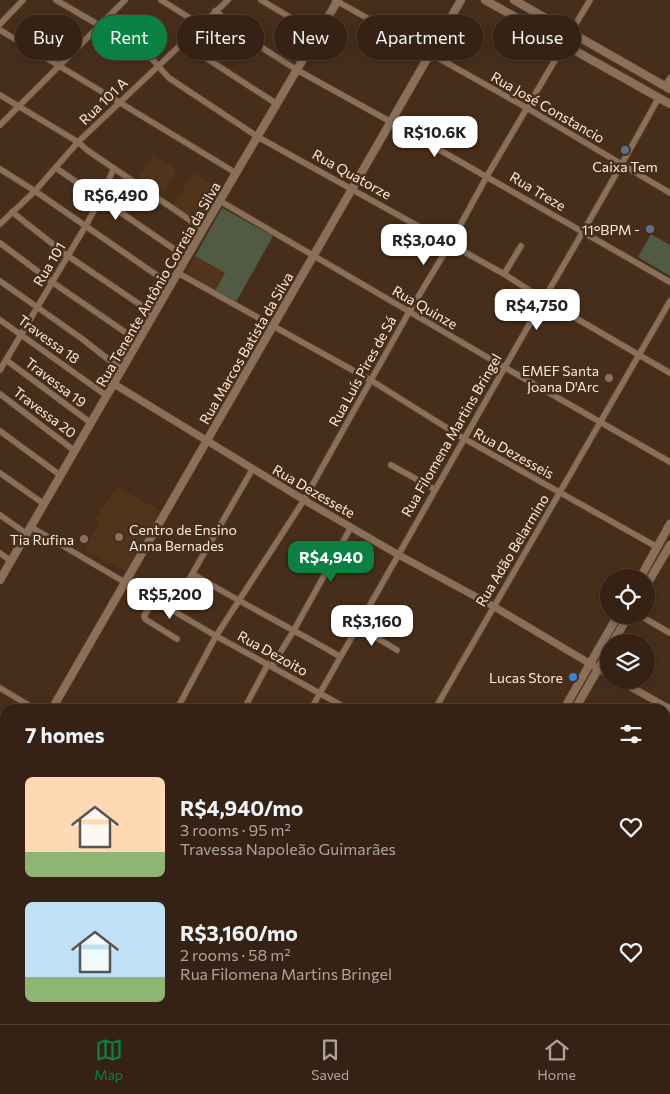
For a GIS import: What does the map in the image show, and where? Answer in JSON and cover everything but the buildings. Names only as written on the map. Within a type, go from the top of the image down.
[{"type":"main road","name":"Rua Tenente Antônio Correia da Silva","points":[[329,15],[337,0]]},
{"type":"main road","name":"Rua Marcos Batista da Silva","points":[[452,15],[461,0]]},
{"type":"main road","points":[[485,0],[513,15]]},
{"type":"main road","points":[[514,0],[541,15]]},
{"type":"main road","points":[[581,38],[666,87],[668,95],[665,98],[659,97]]},
{"type":"main road","points":[[590,58],[596,46]]},
{"type":"main road","points":[[581,53],[670,104]]},
{"type":"main road","name":"Rua Tenente Antônio Correia da Silva","points":[[0,580],[303,60]]},
{"type":"main road","name":"Rua Marcos Batista da Silva","points":[[55,704],[426,60]]},
{"type":"main road","points":[[645,569],[670,524]]},
{"type":"main road","points":[[655,572],[669,550]]},
{"type":"main road","points":[[570,704],[577,686],[613,624]]},
{"type":"main road","points":[[573,704],[586,690],[600,666]]},
{"type":"main road","points":[[577,686],[586,690]]},
{"type":"street","points":[[0,24],[23,0]]},
{"type":"street","name":"Rua Quatorze","points":[[56,0],[92,21]]},
{"type":"street","points":[[109,15],[125,0]]},
{"type":"street","points":[[161,0],[185,15]]},
{"type":"street","name":"Rua 101 A","points":[[211,15],[228,0]]},
{"type":"street","points":[[261,0],[286,15]]},
{"type":"street","name":"Rua José Constancio","points":[[337,0],[363,15]]},
{"type":"street","points":[[581,15],[590,0]]},
{"type":"street","name":"Rua Treze","points":[[215,11],[264,49],[297,70],[487,176],[670,282]]},
{"type":"street","points":[[0,30],[236,173]]},
{"type":"street","points":[[0,125],[92,32]]},
{"type":"street","name":"Rua 101 A","points":[[0,224],[56,168],[78,142],[177,47]]},
{"type":"street","name":"Rua Quatorze","points":[[152,60],[170,78],[258,137],[504,274],[543,300],[670,373]]},
{"type":"street","points":[[209,60],[277,104]]},
{"type":"street","name":"Rua José Constancio","points":[[442,60],[670,193]]},
{"type":"street","name":"Rua Luís Pires de Sá","points":[[180,704],[216,636],[304,500],[372,382],[409,312],[555,60]]},
{"type":"street","points":[[666,87],[670,78]]},
{"type":"street","points":[[0,95],[78,142],[203,229]]},
{"type":"street","name":"Rua Filomena Martins Bringel","points":[[314,704],[397,554],[623,164],[659,97]]},
{"type":"street","points":[[56,168],[187,258]]},
{"type":"street","name":"Rua 101","points":[[0,370],[85,227],[101,198],[114,168]]},
{"type":"street","points":[[0,169],[171,284]]},
{"type":"street","name":"Rua Quinze","points":[[220,201],[670,462]]},
{"type":"street","points":[[12,212],[68,256],[154,314]]},
{"type":"street","points":[[0,244],[138,341]]},
{"type":"street","points":[[504,274],[521,246]]},
{"type":"street","name":"Rua Dezesseis","points":[[178,273],[372,382],[463,438],[657,548]]},
{"type":"street","points":[[0,281],[81,338],[122,370]]},
{"type":"street","name":"Rua Adão Belarmino","points":[[439,704],[493,606],[670,301]]},
{"type":"street","name":"Travessa 18","points":[[0,320],[107,396]]},
{"type":"street","name":"Travessa 19","points":[[6,360],[90,423]]},
{"type":"street","name":"Rua Dezessete","points":[[114,384],[252,470],[397,554],[493,606],[598,669]]},
{"type":"street","name":"Travessa 20","points":[[0,394],[75,451]]},
{"type":"street","points":[[0,431],[60,476]]},
{"type":"street","points":[[391,465],[434,489]]},
{"type":"street","points":[[172,609],[252,470]]},
{"type":"street","points":[[0,472],[44,504]]},
{"type":"street","name":"Rua Dezoito","points":[[0,515],[125,581],[216,636],[339,704]]},
{"type":"street","points":[[247,704],[294,630],[351,527]]},
{"type":"street","points":[[0,553],[11,561]]},
{"type":"street","points":[[193,574],[238,602],[294,630],[339,656]]},
{"type":"street","points":[[155,599],[144,616],[145,620],[177,639]]},
{"type":"street","points":[[655,624],[670,632]]},
{"type":"street","points":[[357,626],[397,650]]},
{"type":"street","points":[[0,688],[26,704]]},
{"type":"street","points":[[634,689],[661,704]]},
{"type":"shaded area","points":[[153,155],[177,170],[161,197],[136,181]]},
{"type":"shaded area","points":[[194,173],[223,192],[221,196],[215,198],[212,204],[214,208],[202,226],[172,206]]},
{"type":"shaded area","points":[[195,256],[225,273],[215,291],[185,273]]},
{"type":"shaded area","name":"Centro de Ensino Anna Bernades","points":[[117,487],[161,511],[125,571],[84,550],[99,524],[95,520]]},
{"type":"green space","points":[[222,208],[273,236],[236,302],[215,291],[225,273],[195,256]]},
{"type":"green space","points":[[651,234],[670,245],[670,276],[638,257]]},
{"type":"place","name":"Caixa Tem","points":[[625,150]]},
{"type":"place","name":"11°BPM -","points":[[650,229]]},
{"type":"place","name":"EMEF Santa Joana D'Arc","points":[[609,378]]},
{"type":"place","name":"Centro de Ensino Anna Bernades","points":[[119,537]]},
{"type":"place","name":"Tia Rufina","points":[[84,539]]},
{"type":"place","name":"Lucas Store","points":[[573,677]]}]
